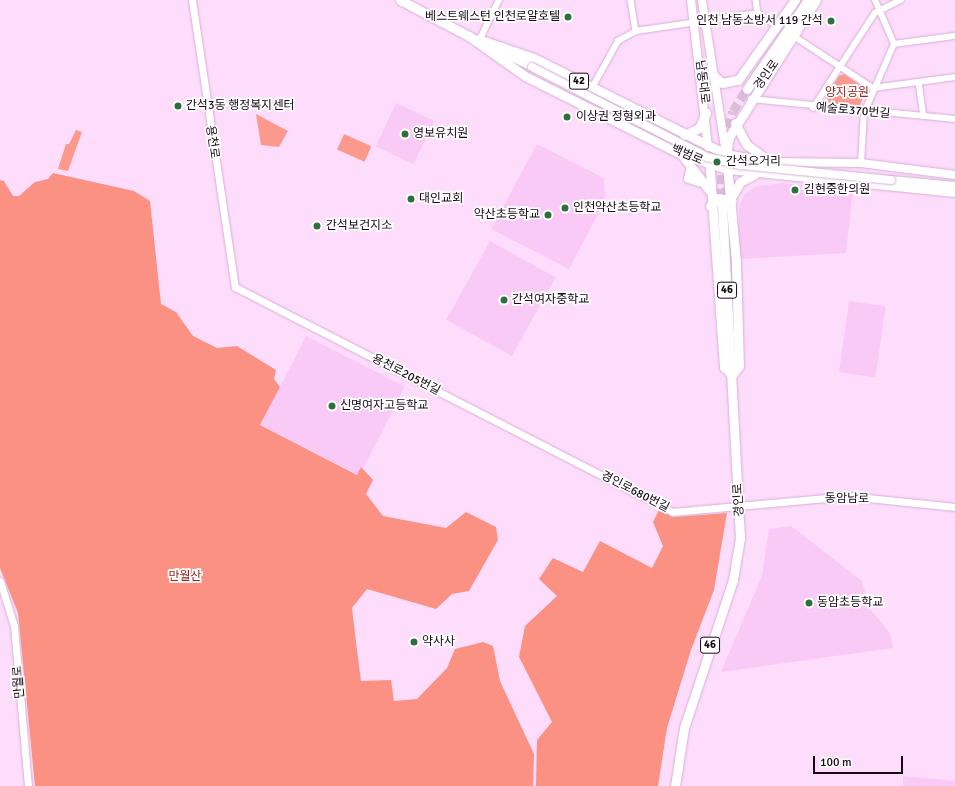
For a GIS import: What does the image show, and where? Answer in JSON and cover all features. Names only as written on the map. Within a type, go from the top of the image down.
[{"type":"main road","name":"남동대로","points":[[691,0],[706,113],[710,206],[724,367],[732,375]]},
{"type":"main road","points":[[702,0],[712,74],[729,170],[732,200],[738,366],[732,375]]},
{"type":"main road","name":"경인로","points":[[738,80],[795,0]]},
{"type":"main road","name":"경인로","points":[[726,154],[735,123],[751,93],[808,0]]},
{"type":"main road","name":"경인로","points":[[751,93],[794,36],[816,0]]},
{"type":"main road","name":"백범로","points":[[405,1],[469,36],[707,157],[740,165],[955,186]]},
{"type":"main road","name":"백범로","points":[[469,36],[534,58],[684,135],[726,154],[770,162],[861,163],[955,175]]},
{"type":"main road","name":"백범로","points":[[469,36],[525,76],[681,154],[709,164],[729,170],[755,174],[955,193]]},
{"type":"main road","points":[[712,74],[722,84],[738,80],[745,93],[751,93]]},
{"type":"main road","points":[[684,135],[699,128],[706,113]]},
{"type":"main road","points":[[735,123],[746,144],[770,162]]},
{"type":"main road","points":[[681,154],[709,190]]},
{"type":"main road","points":[[732,200],[740,182],[755,174]]},
{"type":"main road","points":[[710,206],[719,198],[732,200]]},
{"type":"main road","name":"경인로","points":[[675,786],[684,728],[733,580],[740,538],[740,504],[722,205]]},
{"type":"street","name":"용천로","points":[[192,0],[233,285]]},
{"type":"street","points":[[480,39],[499,0]]},
{"type":"street","points":[[631,0],[636,31]]},
{"type":"street","points":[[756,0],[758,13]]},
{"type":"street","points":[[861,163],[864,113],[873,88],[894,44],[875,0]]},
{"type":"street","points":[[813,108],[879,10],[901,0]]},
{"type":"street","points":[[592,88],[618,41],[636,31],[758,13],[776,25]]},
{"type":"street","points":[[794,36],[873,88],[955,77]]},
{"type":"street","points":[[894,44],[955,36]]},
{"type":"street","points":[[919,82],[924,116]]},
{"type":"street","name":"예술로370번길","points":[[751,93],[813,108],[955,119]]},
{"type":"street","name":"용천로205번길","points":[[233,285],[579,464]]},
{"type":"street","name":"경인로680번길","points":[[579,464],[672,512],[740,504]]},
{"type":"street","name":"동암남로","points":[[740,504],[848,496],[955,507]]},
{"type":"street","name":"만월로","points":[[0,581],[14,626],[28,786]]},
{"type":"shaded area","name":"영보유치원","points":[[396,103],[434,121],[414,164],[376,147]]},
{"type":"shaded area","name":"약산초등학교","points":[[537,144],[604,178],[605,201],[569,269],[491,229]]},
{"type":"shaded area","points":[[783,183],[853,191],[846,253],[739,259],[739,206],[744,195],[757,186]]},
{"type":"shaded area","name":"간석여자중학교","points":[[490,241],[556,277],[512,356],[446,320]]},
{"type":"shaded area","points":[[849,301],[886,306],[876,377],[839,372]]},
{"type":"shaded area","name":"신명여자고등학교","points":[[306,336],[405,386],[360,475],[261,425]]},
{"type":"shaded area","name":"동암초등학교","points":[[791,526],[862,581],[870,609],[890,633],[893,648],[721,672],[762,576],[769,529]]},
{"type":"shaded area","points":[[903,776],[955,781],[955,786],[903,786]]},
{"type":"green space","name":"양지공원","points":[[844,74],[866,89],[859,108],[831,105],[826,97],[839,76]]},
{"type":"green space","points":[[256,114],[288,131],[279,147],[261,145]]},
{"type":"green space","points":[[76,130],[82,132],[68,171],[58,169],[66,144],[69,144]]},
{"type":"green space","points":[[344,134],[371,146],[364,162],[337,150]]},
{"type":"green space","name":"만월산","points":[[53,173],[134,191],[150,201],[161,304],[176,312],[193,336],[217,348],[237,346],[276,370],[274,379],[280,387],[260,425],[357,475],[361,467],[373,480],[366,494],[383,516],[446,528],[466,512],[496,527],[498,540],[469,591],[452,594],[436,609],[367,589],[352,608],[361,681],[391,680],[394,701],[417,699],[447,668],[455,649],[483,642],[493,646],[500,681],[534,754],[533,786],[35,786],[18,613],[0,568],[0,180],[4,181],[13,196],[19,196],[35,182],[48,179]]},
{"type":"green space","points":[[661,506],[673,517],[727,513],[714,590],[691,650],[667,728],[658,786],[536,786],[537,740],[552,722],[519,657],[525,626],[557,596],[539,579],[553,558],[583,572],[600,541],[652,568],[663,546],[653,522]]},
{"type":"tunnel","points":[[724,140],[733,111],[747,89]]},
{"type":"tunnel","points":[[721,161],[722,205]]},
{"type":"place","name":"베스트웨스턴 인천로얄호텔","points":[[568,17]]},
{"type":"place","name":"인천 남동소방서 119 간석","points":[[831,21]]},
{"type":"place","name":"간석3동 행정복지센터","points":[[178,106]]},
{"type":"place","name":"이상권 정형외과","points":[[567,117]]},
{"type":"place","name":"영보유치원","points":[[405,134]]},
{"type":"place","name":"간석오거리","points":[[717,162]]},
{"type":"place","name":"김현중한의원","points":[[795,190]]},
{"type":"place","name":"대인교회","points":[[411,199]]},
{"type":"place","name":"인천약산초등학교","points":[[565,208]]},
{"type":"place","name":"약산초등학교","points":[[548,215]]},
{"type":"place","name":"간석보건지소","points":[[317,226]]},
{"type":"place","name":"간석여자중학교","points":[[504,300]]},
{"type":"place","name":"신명여자고등학교","points":[[332,406]]},
{"type":"place","name":"동암초등학교","points":[[809,603]]},
{"type":"place","name":"약사사","points":[[414,642]]}]
